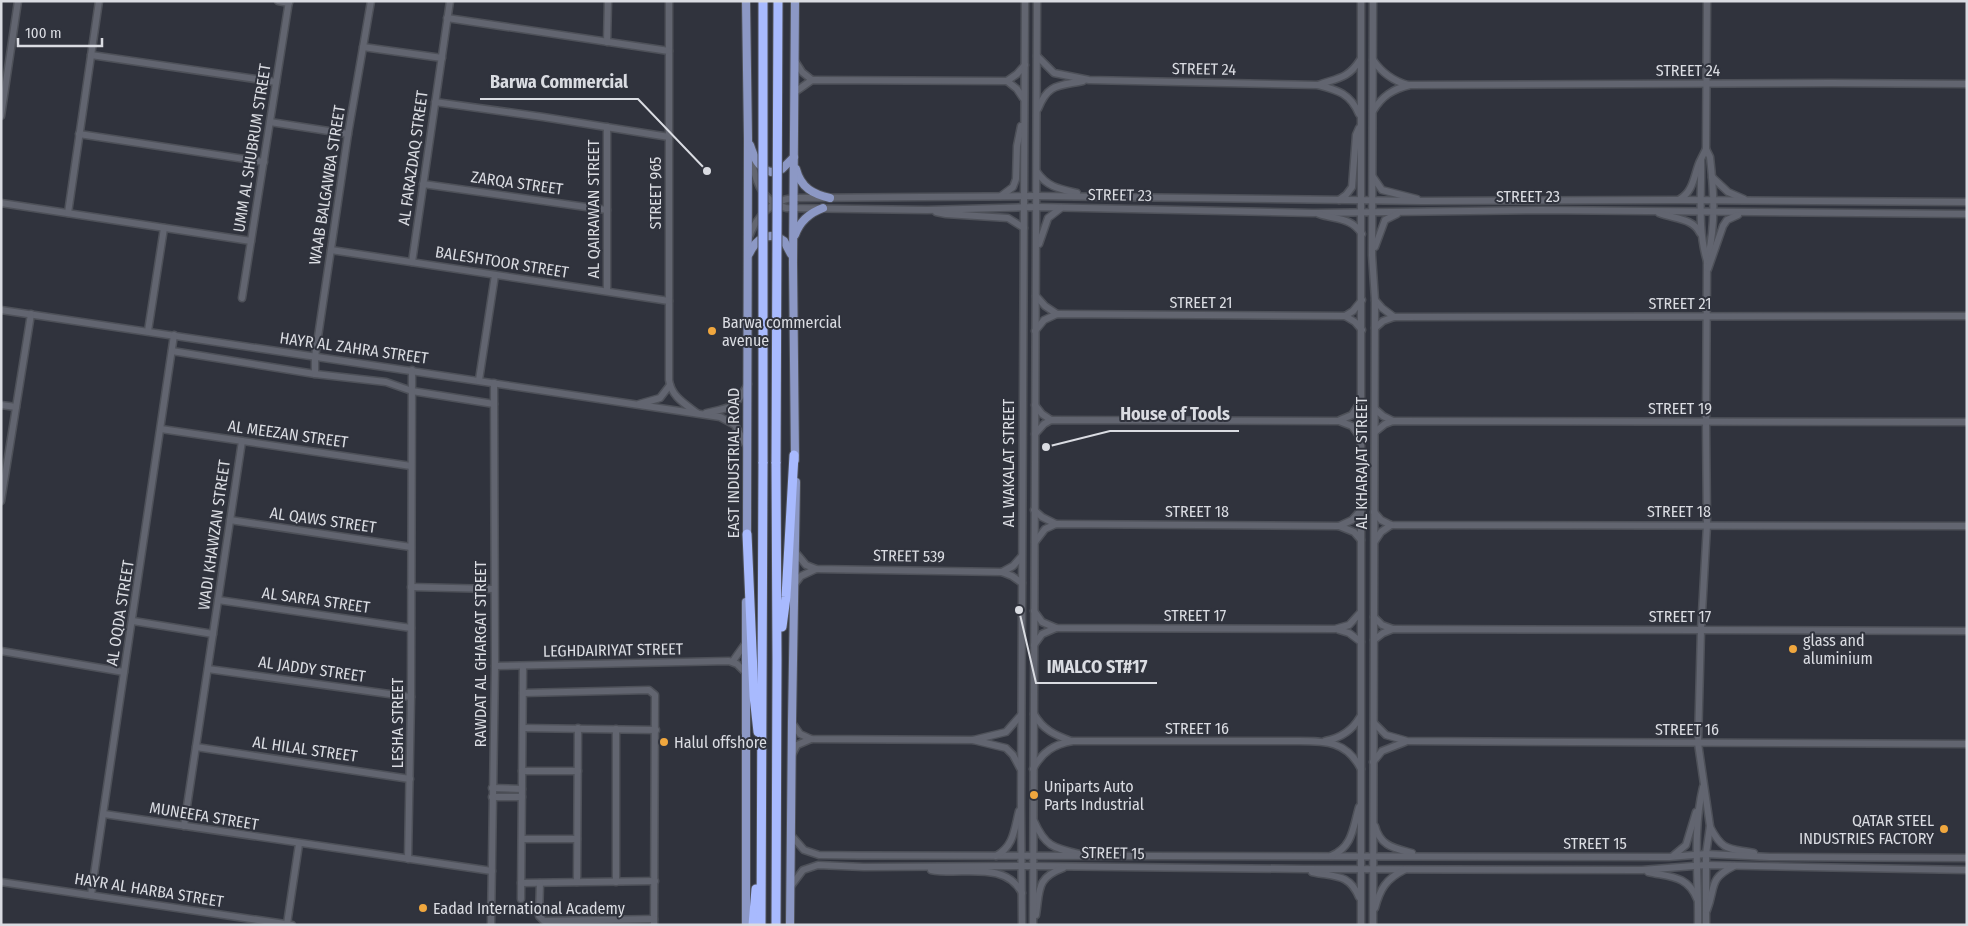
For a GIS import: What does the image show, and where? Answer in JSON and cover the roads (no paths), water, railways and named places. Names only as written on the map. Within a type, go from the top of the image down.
[{"type":"highway","name":"EAST INDUSTRIAL ROAD","points":[[761,925],[763,1]]},
{"type":"highway","points":[[776,925],[778,1]]},
{"type":"highway","points":[[778,660],[786,597],[794,455]]},
{"type":"highway","points":[[747,534],[752,614],[754,696],[762,760]]},
{"type":"highway","points":[[753,925],[761,839]]},
{"type":"main road","name":"EAST INDUSTRIAL ROAD","points":[[746,1],[748,139],[746,925]]},
{"type":"main road","points":[[790,925],[791,759],[797,507],[794,455],[793,263],[795,1]]},
{"type":"main road","points":[[748,139],[757,163],[766,171],[778,172],[794,156]]},
{"type":"main road","points":[[794,156],[798,178],[805,188],[830,198]]},
{"type":"main road","points":[[793,240],[798,227],[806,217],[823,208]]},
{"type":"main road","points":[[748,255],[758,240],[767,236],[776,236],[788,245],[793,263]]},
{"type":"street","points":[[1,116],[18,1]]},
{"type":"street","points":[[68,213],[99,1]]},
{"type":"street","points":[[278,1],[289,2]]},
{"type":"street","name":"WAAB BALGAWBA STREET","points":[[315,374],[315,357],[348,134],[371,1]]},
{"type":"street","name":"AL FARAZDAQ STREET","points":[[412,262],[450,1]]},
{"type":"street","points":[[607,42],[608,1]]},
{"type":"street","name":"STREET 965","points":[[669,1],[668,301],[670,385]]},
{"type":"street","name":"AL WAKALAT STREET","points":[[1022,925],[1021,557],[1025,1]]},
{"type":"street","name":"AL WAKALAT STREET","points":[[1033,925],[1037,1]]},
{"type":"street","name":"AL KHARAJAT STREET","points":[[1361,925],[1362,199],[1360,121],[1362,1]]},
{"type":"street","name":"AL KHARAJAT STREET","points":[[1373,1],[1372,255],[1375,300],[1374,723],[1372,762],[1373,925]]},
{"type":"street","points":[[1678,200],[1686,195],[1690,189],[1706,149],[1707,1]]},
{"type":"street","name":"UMM AL SHUBRUM STREET","points":[[242,298],[289,2]]},
{"type":"street","points":[[447,18],[669,52]]},
{"type":"street","points":[[363,47],[442,58]]},
{"type":"street","points":[[91,55],[276,82]]},
{"type":"street","name":"STREET 24","points":[[1037,56],[1054,73],[1089,80],[1318,85],[1337,90],[1345,95],[1357,109],[1360,121]]},
{"type":"street","name":"STREET 24","points":[[1318,85],[1344,77],[1351,72],[1361,58]]},
{"type":"street","name":"STREET 24","points":[[1373,60],[1392,79],[1410,85]]},
{"type":"street","points":[[795,61],[802,72],[812,80]]},
{"type":"street","points":[[795,92],[812,80],[1007,81],[1025,65]]},
{"type":"street","name":"STREET 24","points":[[1037,112],[1044,96],[1053,87],[1089,80]]},
{"type":"street","points":[[1007,81],[1017,89],[1024,99]]},
{"type":"street","name":"STREET 24","points":[[1372,111],[1392,91],[1410,85],[1967,84]]},
{"type":"street","points":[[435,102],[669,137]]},
{"type":"street","points":[[1001,196],[1013,187],[1016,179],[1017,146],[1024,113]]},
{"type":"street","points":[[1338,200],[1346,195],[1352,187],[1356,135],[1360,121]]},
{"type":"street","points":[[270,122],[348,134]]},
{"type":"street","name":"AL QAIRAWAN STREET","points":[[606,291],[607,127]]},
{"type":"street","points":[[79,134],[264,162]]},
{"type":"street","points":[[748,139],[757,183],[765,196],[775,204]]},
{"type":"street","points":[[1706,149],[1710,157],[1714,200],[1711,243],[1707,261],[1707,525],[1701,630],[1698,743],[1710,826],[1706,854],[1706,925]]},
{"type":"street","points":[[1701,159],[1701,235],[1707,261]]},
{"type":"street","name":"STREET 23","points":[[1037,172],[1041,179],[1050,186],[1088,196]]},
{"type":"street","name":"STREET 23","points":[[1373,176],[1382,190],[1405,194],[1423,201]]},
{"type":"street","name":"STREET 23","points":[[1712,176],[1728,192],[1747,200]]},
{"type":"street","name":"ZARQA STREET","points":[[423,184],[607,210]]},
{"type":"street","name":"STREET 23","points":[[748,240],[757,220],[775,204],[785,199],[793,198],[1088,196],[1423,201],[1747,200],[1967,202]]},
{"type":"street","points":[[1,204],[251,241]]},
{"type":"street","name":"STREET 23","points":[[775,204],[786,208],[927,210],[1062,207],[1312,212],[1540,210],[1967,214]]},
{"type":"street","points":[[1036,255],[1048,218],[1062,207]]},
{"type":"street","name":"STREET 23","points":[[927,210],[946,214],[1008,218],[1024,228]]},
{"type":"street","name":"STREET 23","points":[[1654,211],[1692,223],[1697,227],[1701,235]]},
{"type":"street","name":"STREET 23","points":[[1312,212],[1349,221],[1362,234]]},
{"type":"street","points":[[1372,255],[1385,220],[1405,212]]},
{"type":"street","points":[[1707,274],[1727,220],[1744,212]]},
{"type":"street","points":[[148,331],[164,228]]},
{"type":"street","name":"BALESHTOOR STREET","points":[[331,250],[668,301]]},
{"type":"street","points":[[479,380],[495,275]]},
{"type":"street","points":[[1036,294],[1045,306],[1057,314]]},
{"type":"street","points":[[1362,299],[1353,311],[1345,316],[1355,322],[1362,330]]},
{"type":"street","points":[[1375,300],[1382,308],[1394,316]]},
{"type":"street","name":"HAYR AL ZAHRA STREET","points":[[1,310],[720,417],[737,428],[748,448]]},
{"type":"street","points":[[1,501],[31,314]]},
{"type":"street","points":[[1035,331],[1044,320],[1057,314]]},
{"type":"street","name":"STREET 21","points":[[1057,314],[1345,316]]},
{"type":"street","points":[[1375,328],[1382,321],[1394,316]]},
{"type":"street","name":"STREET 21","points":[[1394,316],[1967,316]]},
{"type":"street","name":"AL OQDA STREET","points":[[91,895],[174,335]]},
{"type":"street","points":[[172,351],[315,374],[386,382],[412,391],[494,404]]},
{"type":"street","name":"LESHA STREET","points":[[408,860],[411,697],[412,370]]},
{"type":"street","name":"RAWDAT AL GHARGAT STREET","points":[[491,925],[495,666],[494,383]]},
{"type":"street","name":"HAYR AL ZAHRA STREET","points":[[700,414],[724,410],[734,406],[748,383]]},
{"type":"street","points":[[634,405],[660,398],[670,385],[678,399],[700,414]]},
{"type":"street","points":[[1339,421],[1352,415],[1362,400]]},
{"type":"street","points":[[1,405],[16,407]]},
{"type":"street","points":[[1035,405],[1042,414],[1051,420]]},
{"type":"street","points":[[1375,409],[1393,421]]},
{"type":"street","points":[[1035,434],[1044,424],[1051,420],[1339,421],[1352,426],[1362,440]]},
{"type":"street","points":[[1375,432],[1381,426],[1393,421]]},
{"type":"street","name":"STREET 19","points":[[1393,421],[1967,422]]},
{"type":"street","name":"AL MEEZAN STREET","points":[[161,429],[411,466]]},
{"type":"street","name":"WADI KHAWZAN STREET","points":[[184,826],[242,441]]},
{"type":"street","points":[[1034,510],[1042,517],[1056,524]]},
{"type":"street","points":[[1339,526],[1352,520],[1361,510]]},
{"type":"street","points":[[1374,512],[1381,520],[1391,525],[1381,532],[1374,543]]},
{"type":"street","name":"AL QAWS STREET","points":[[230,520],[411,547]]},
{"type":"street","points":[[1034,543],[1040,533],[1056,524]]},
{"type":"street","name":"STREET 18","points":[[1056,524],[1339,526]]},
{"type":"street","name":"STREET 18","points":[[1391,525],[1967,526]]},
{"type":"street","points":[[1339,526],[1354,532],[1361,540]]},
{"type":"street","points":[[796,553],[806,565],[816,569]]},
{"type":"street","points":[[1002,572],[1013,566],[1021,557]]},
{"type":"street","points":[[794,585],[801,576],[816,569]]},
{"type":"street","name":"STREET 539","points":[[816,569],[1002,572],[1022,583]]},
{"type":"street","points":[[411,588],[494,589]]},
{"type":"street","name":"AL SARFA STREET","points":[[218,600],[411,628]]},
{"type":"street","points":[[1033,610],[1042,622],[1056,628]]},
{"type":"street","name":"STREET 17","points":[[1335,629],[1349,625],[1361,611]]},
{"type":"street","points":[[1374,617],[1382,625],[1393,629]]},
{"type":"street","name":"WADI KHAWZAN STREET","points":[[133,621],[213,634]]},
{"type":"street","points":[[1033,646],[1042,634],[1056,628]]},
{"type":"street","name":"STREET 17","points":[[1056,628],[1335,629],[1349,633],[1361,642]]},
{"type":"street","points":[[1374,640],[1383,633],[1393,629]]},
{"type":"street","name":"STREET 17","points":[[1393,629],[1967,631]]},
{"type":"street","points":[[746,644],[733,661],[746,673]]},
{"type":"street","points":[[1,651],[124,672]]},
{"type":"street","name":"LEGHDAIRIYAT STREET","points":[[495,666],[733,661]]},
{"type":"street","points":[[521,899],[523,666]]},
{"type":"street","name":"AL JADDY STREET","points":[[208,668],[411,697]]},
{"type":"street","points":[[523,693],[651,691],[656,697],[654,922],[543,921],[540,916],[540,883]]},
{"type":"street","name":"STREET 16","points":[[1034,714],[1049,732],[1073,741]]},
{"type":"street","points":[[973,740],[1006,732],[1021,715]]},
{"type":"street","name":"STREET 16","points":[[1033,770],[1045,752],[1058,745],[1073,741],[1321,741],[1334,739],[1347,733],[1360,717]]},
{"type":"street","points":[[792,721],[793,727],[800,734],[812,738],[973,740],[1006,748],[1013,755],[1021,770]]},
{"type":"street","name":"STREET 16","points":[[1374,723],[1390,737],[1407,741],[1967,744]]},
{"type":"street","points":[[523,728],[656,730]]},
{"type":"street","points":[[577,882],[578,728]]},
{"type":"street","points":[[616,729],[616,882]]},
{"type":"street","points":[[791,759],[797,745],[812,738]]},
{"type":"street","name":"STREET 16","points":[[1321,741],[1346,750],[1362,770]]},
{"type":"street","name":"STREET 16","points":[[1372,762],[1382,751],[1407,741]]},
{"type":"street","name":"AL HILAL STREET","points":[[196,747],[410,778]]},
{"type":"street","points":[[522,771],[578,771]]},
{"type":"street","points":[[1669,857],[1686,845],[1703,785]]},
{"type":"street","points":[[492,788],[522,789]]},
{"type":"street","points":[[492,797],[522,797]]},
{"type":"street","points":[[1327,857],[1341,851],[1349,842],[1361,798]]},
{"type":"street","points":[[1698,925],[1699,905],[1696,854],[1699,804]]},
{"type":"street","points":[[994,857],[1007,849],[1010,844],[1021,805]]},
{"type":"street","name":"MUNEEFA STREET","points":[[104,814],[492,871]]},
{"type":"street","name":"STREET 15","points":[[1032,816],[1042,836],[1050,845],[1093,856]]},
{"type":"street","name":"STREET 15","points":[[1372,817],[1376,830],[1383,842],[1395,848],[1420,855]]},
{"type":"street","name":"STREET 15","points":[[1710,826],[1718,842],[1727,848],[1770,857]]},
{"type":"street","name":"STREET 15","points":[[791,834],[804,850],[819,855],[994,857],[1327,857],[1420,855],[1669,857],[1706,854],[1770,857],[1967,858]]},
{"type":"street","points":[[522,839],[577,839]]},
{"type":"street","points":[[288,924],[300,844]]},
{"type":"street","name":"STREET 15","points":[[790,887],[803,870],[818,865],[864,867],[1066,866],[1360,870],[1642,870],[1706,865],[1967,870]]},
{"type":"street","name":"STREET 15","points":[[923,866],[932,870],[983,872],[1005,876],[1015,882],[1022,894]]},
{"type":"street","points":[[1033,925],[1041,884],[1048,874],[1066,866]]},
{"type":"street","points":[[1705,916],[1712,898],[1714,882],[1721,872],[1734,866]]},
{"type":"street","name":"STREET 15","points":[[1304,869],[1346,879],[1354,887],[1361,900]]},
{"type":"street","points":[[1373,916],[1383,886],[1389,878],[1406,870]]},
{"type":"street","name":"STREET 15","points":[[1642,870],[1683,880],[1691,888],[1699,905]]},
{"type":"street","points":[[521,883],[654,881]]},
{"type":"street","name":"HAYR AL HARBA STREET","points":[[1,882],[91,895],[246,922],[292,925]]},
{"type":"place","name":"Barwa Commercial","points":[[707,171]]},
{"type":"place","name":"Barwa commercial avenue","points":[[712,331]]},
{"type":"place","name":"House of Tools","points":[[1046,447]]},
{"type":"place","name":"IMALCO ST#17","points":[[1019,610]]},
{"type":"place","name":"glass and aluminium","points":[[1793,649]]},
{"type":"place","name":"Halul offshore","points":[[664,742]]},
{"type":"place","name":"Uniparts Auto Parts Industrial","points":[[1034,795]]},
{"type":"place","name":"QATAR STEEL INDUSTRIES FACTORY","points":[[1944,829]]},
{"type":"place","name":"Eadad International Academy","points":[[423,908]]}]
